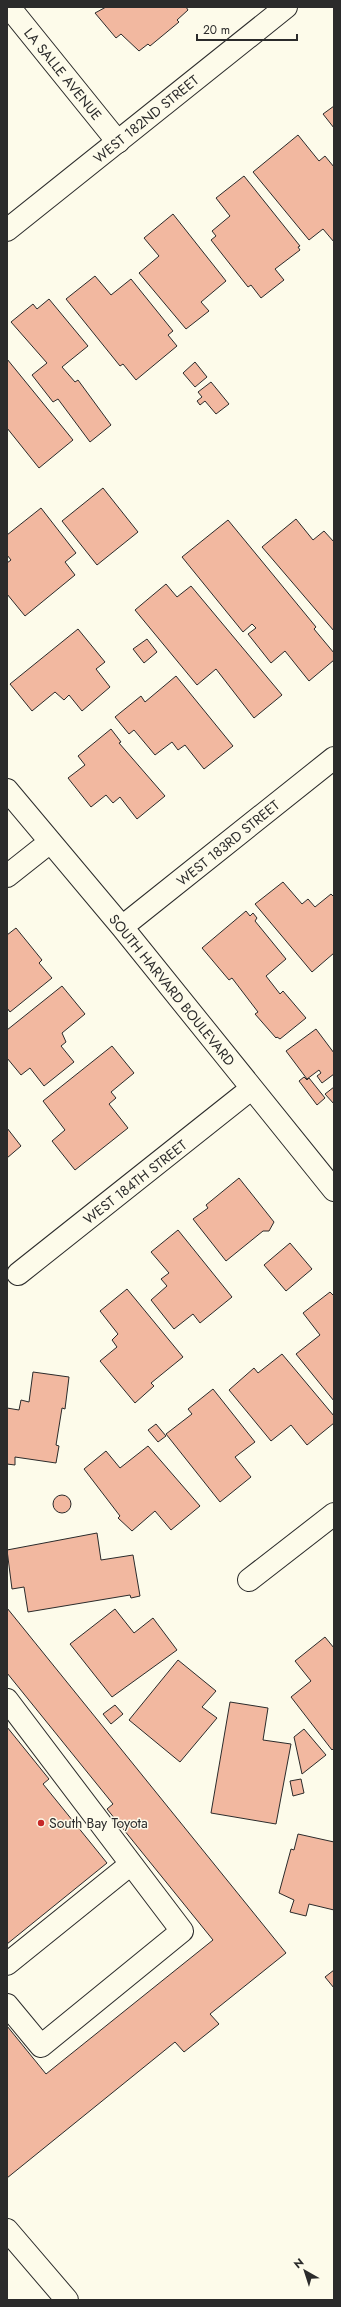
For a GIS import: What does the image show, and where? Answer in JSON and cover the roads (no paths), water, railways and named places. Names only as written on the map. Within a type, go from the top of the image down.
[{"type":"street","name":"LA SALLE AVENUE","points":[[9,7],[118,142]]},
{"type":"street","name":"WEST 182ND STREET","points":[[7,230],[286,7]]},
{"type":"street","name":"WEST 183RD STREET","points":[[122,927],[334,758]]},
{"type":"street","name":"SOUTH HARVARD BOULEVARD","points":[[7,790],[122,927],[251,1089],[334,1190]]},
{"type":"street","points":[[7,876],[50,842]]},
{"type":"street","name":"WEST 184TH STREET","points":[[18,1274],[251,1089]]},
{"type":"street","points":[[249,1580],[334,1514]]},
{"type":"street","points":[[7,1700],[182,1931],[41,2046],[7,2005]]},
{"type":"street","points":[[7,1964],[131,1864]]},
{"type":"street","points":[[7,2230],[62,2298]]},
{"type":"place","name":"South Bay Toyota","points":[[41,1823]]}]
